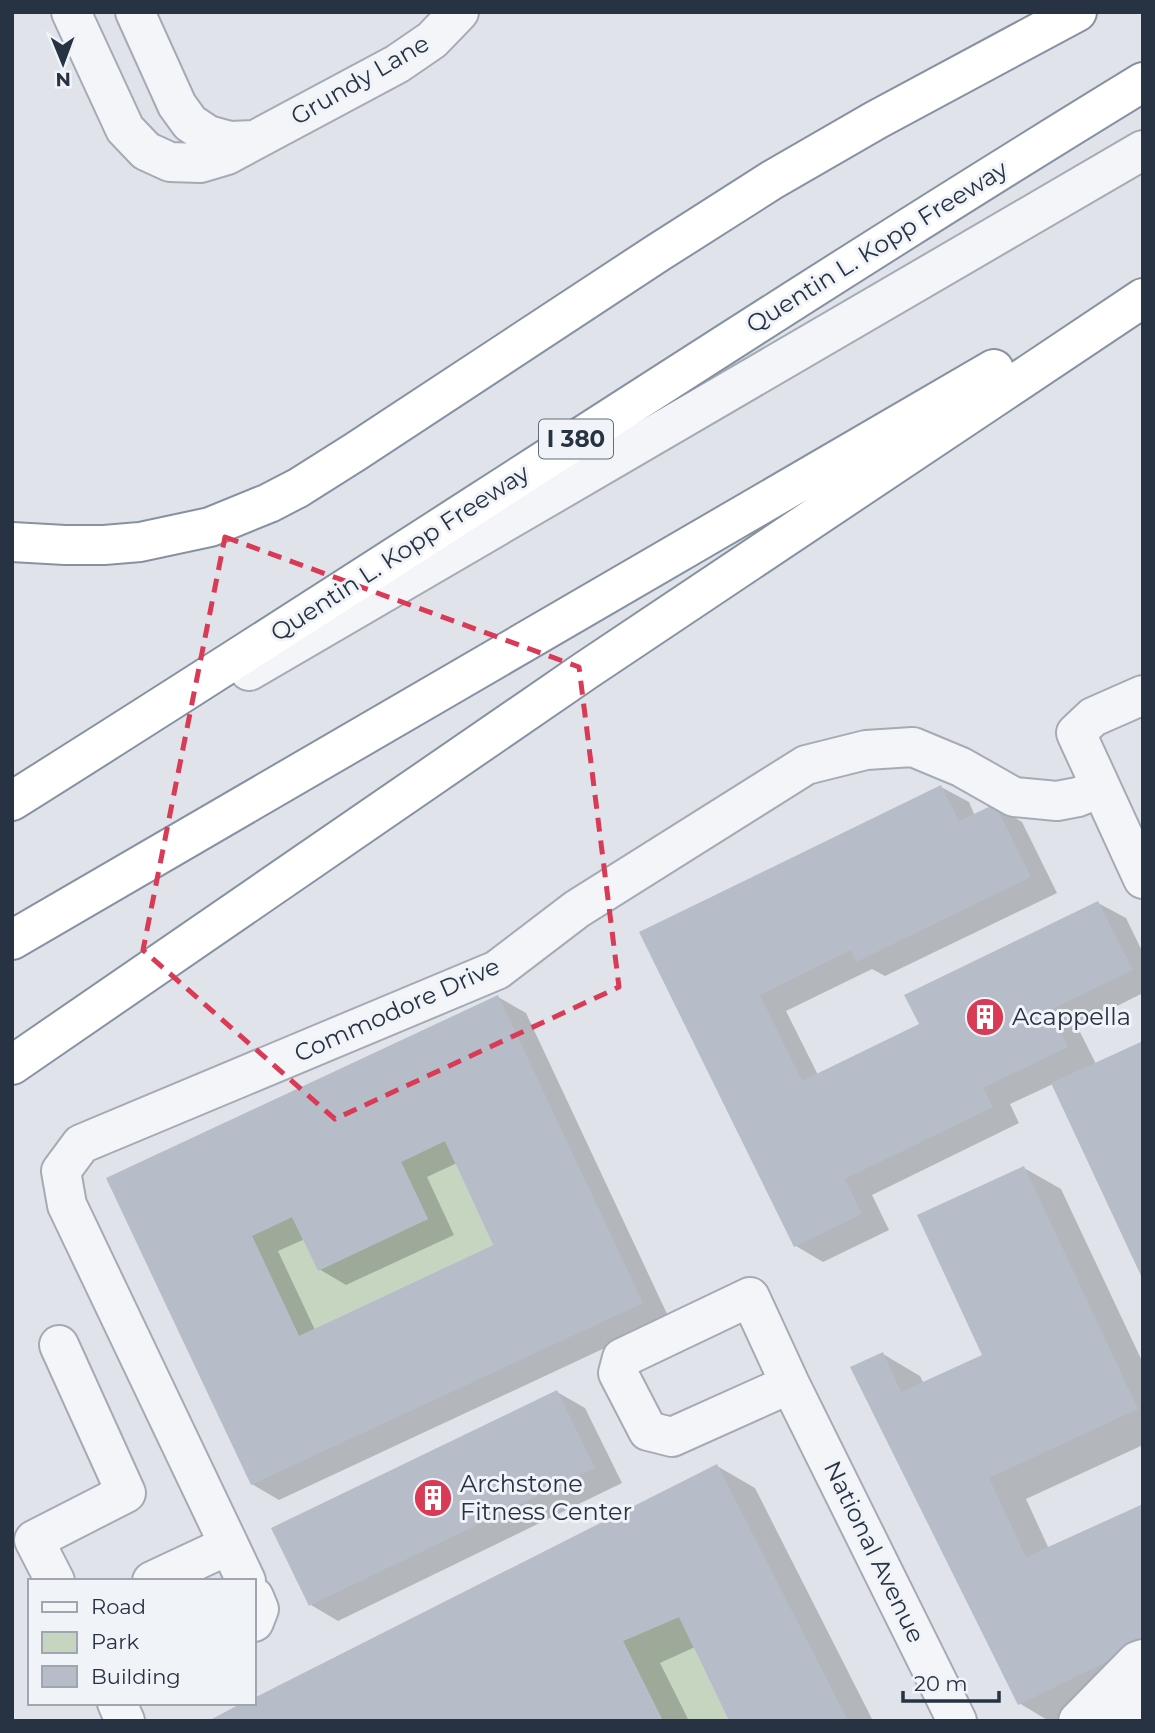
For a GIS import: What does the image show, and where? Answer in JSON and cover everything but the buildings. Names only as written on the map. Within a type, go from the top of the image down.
[{"type":"highway","points":[[12,542],[91,545],[140,542],[210,527],[270,503],[346,458],[772,180],[886,114],[1077,12]]},
{"type":"highway","name":"Quentin L. Kopp Freeway","points":[[12,801],[699,360],[1143,82]]},
{"type":"highway","points":[[12,940],[1143,282]]},
{"type":"highway","points":[[12,1065],[585,671],[1143,298]]},
{"type":"highway","points":[[12,956],[169,849]]},
{"type":"street","name":"Grundy Lane","points":[[71,12],[125,129],[146,151],[170,162],[200,163],[227,155],[397,64],[432,40],[459,12]]},
{"type":"street","points":[[135,12],[177,105],[190,123],[208,135],[230,141],[254,140]]},
{"type":"street","points":[[12,808],[1143,150]]},
{"type":"street","points":[[1143,695],[1093,717],[1076,733],[1100,788],[1134,835],[1143,879]]},
{"type":"street","name":"Commodore Drive","points":[[245,1579],[67,1205],[61,1171],[81,1144],[497,970],[577,909],[806,765],[866,750],[913,747],[961,767],[1014,797],[1057,801],[1100,788]]},
{"type":"street","points":[[54,1579],[33,1540],[126,1493],[59,1345]]},
{"type":"street","name":"National Avenue","points":[[790,1384],[957,1721]]},
{"type":"street","points":[[156,1579],[229,1545]]},
{"type":"street","points":[[1078,1721],[1137,1661],[1143,1659]]},
{"type":"street","points":[[1124,1721],[1143,1703]]},
{"type":"street","points":[[118,1705],[125,1721]]},
{"type":"highlighted area","points":[[225,537],[579,667],[619,987],[335,1119],[143,950]]},
{"type":"green space","points":[[445,1141],[493,1245],[299,1336],[252,1236],[292,1217],[318,1270],[428,1219],[401,1162]]},
{"type":"green space","points":[[679,1617],[729,1721],[663,1721],[623,1641]]},
{"type":"place","name":"Acappella","points":[[985,1017]]},
{"type":"place","name":"Archstone Fitness Center","points":[[433,1498]]}]
